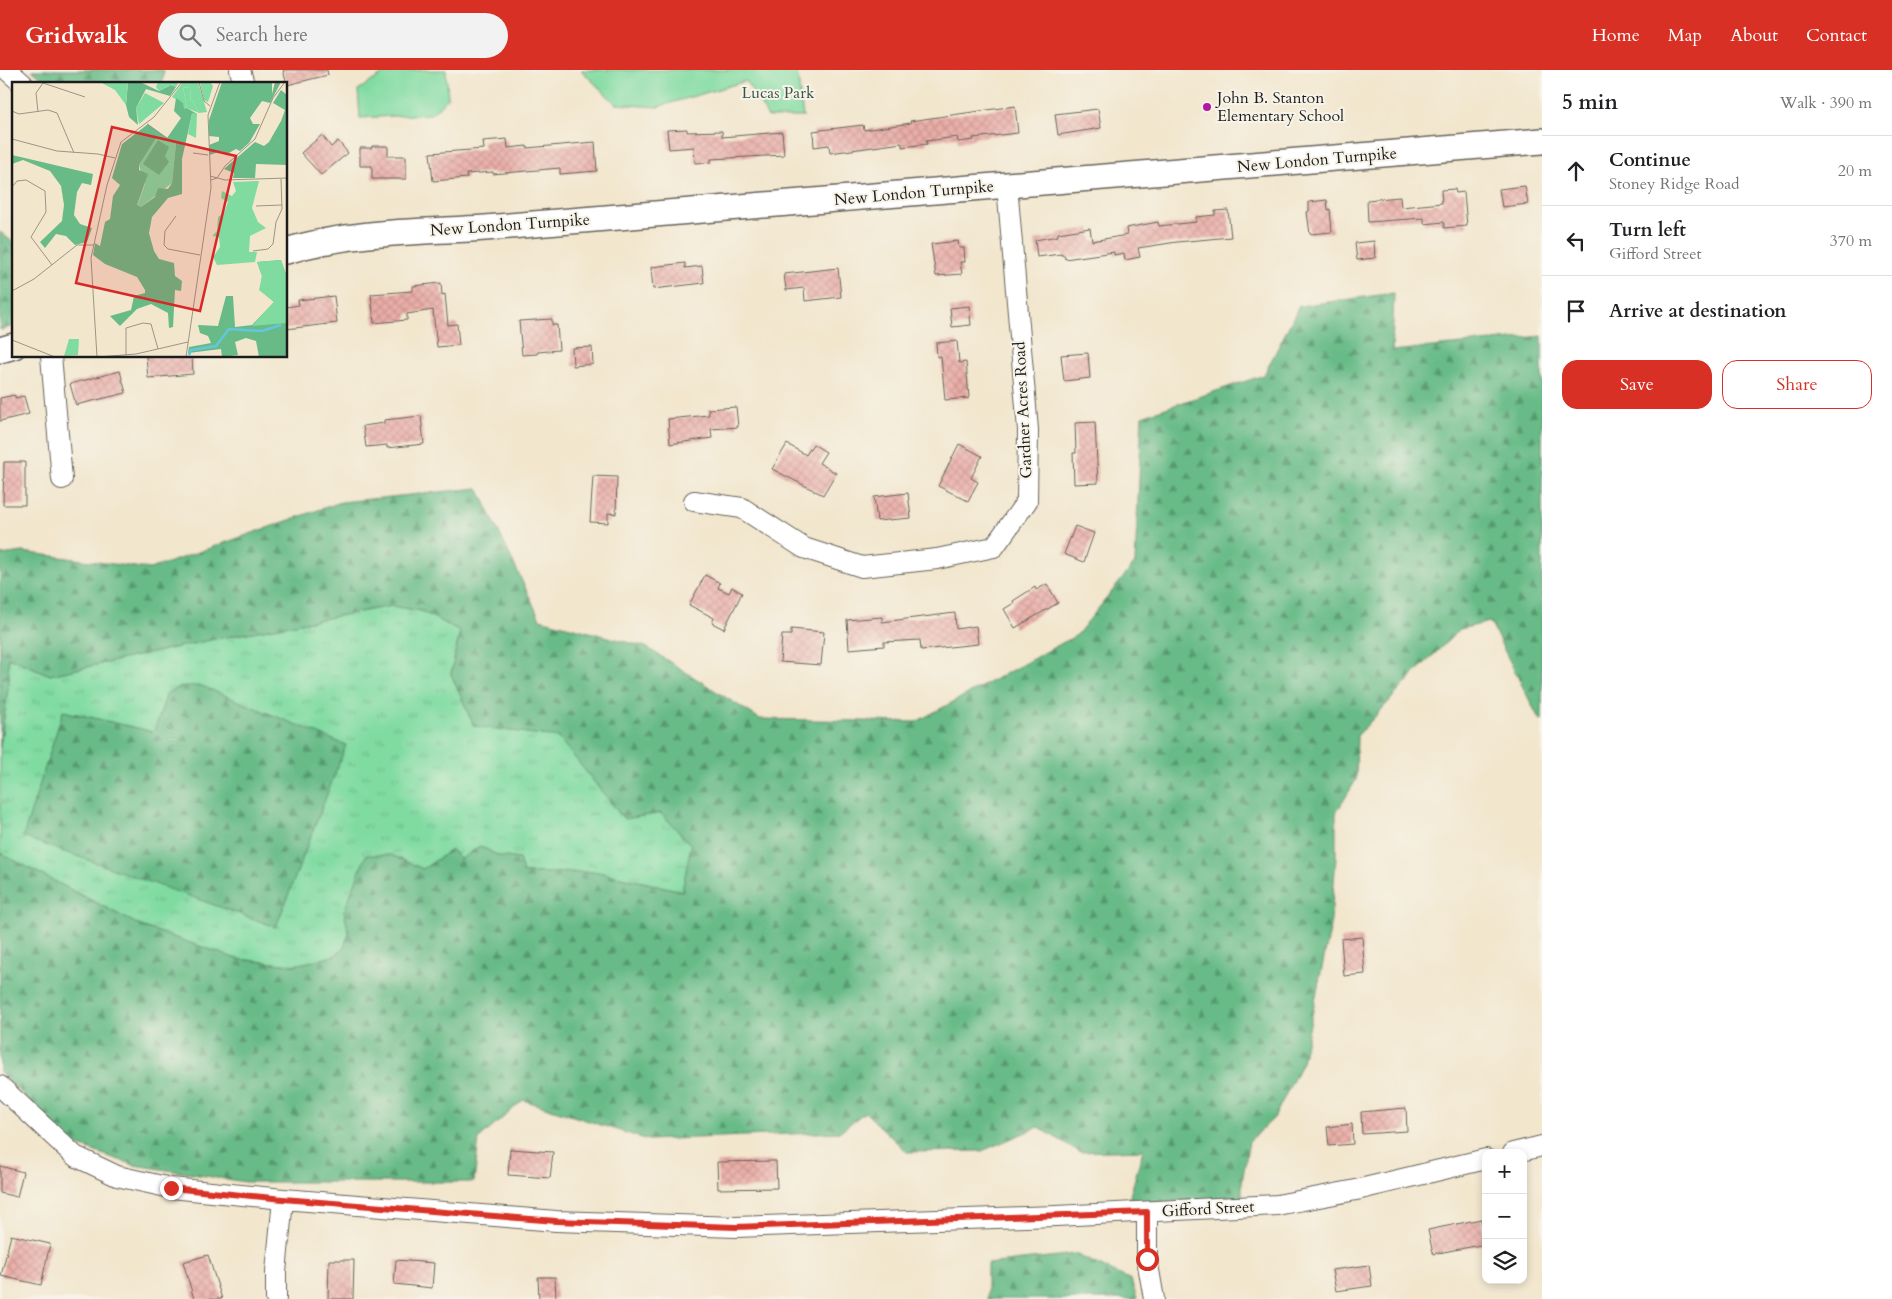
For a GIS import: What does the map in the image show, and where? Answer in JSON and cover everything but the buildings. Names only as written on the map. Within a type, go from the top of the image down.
[{"type":"main road","name":"New London Turnpike","points":[[288,249],[311,243],[359,235],[485,228],[1542,142]]},
{"type":"street","points":[[6,70],[21,82]]},
{"type":"street","name":"Gardner Acres Road","points":[[694,501],[742,508],[804,548],[862,567],[937,560],[994,547],[1027,501],[1028,430],[1007,185]]},
{"type":"street","points":[[51,358],[62,478]]},
{"type":"street","name":"Gifford Street","points":[[0,1086],[75,1156],[117,1176],[171,1188],[556,1221],[736,1227],[1147,1212],[1277,1205],[1356,1190],[1482,1160]]},
{"type":"street","points":[[1527,1150],[1542,1146]]},
{"type":"street","points":[[276,1299],[276,1272],[283,1199]]},
{"type":"street","points":[[1147,1212],[1147,1259],[1154,1299]]},
{"type":"green space","points":[[32,70],[164,70],[162,82],[46,82]]},
{"type":"green space","points":[[383,70],[446,70],[448,98],[431,114],[360,118],[358,90],[383,74]]},
{"type":"green space","name":"Lucas Park","points":[[581,70],[797,70],[803,117],[768,117],[746,81],[657,107],[616,104]]},
{"type":"green space","points":[[0,232],[12,241],[12,327],[0,330]]},
{"type":"green space","points":[[1394,293],[1392,351],[1542,336],[1542,720],[1539,719],[1490,622],[1460,629],[1417,671],[1357,736],[1356,780],[1336,813],[1336,858],[1330,930],[1302,1062],[1274,1118],[1249,1141],[1242,1182],[1242,1199],[1128,1203],[1143,1150],[1080,1152],[1038,1127],[982,1151],[907,1152],[865,1112],[839,1132],[648,1140],[523,1100],[479,1139],[474,1182],[245,1182],[134,1165],[73,1144],[0,1072],[0,853],[141,926],[237,959],[292,965],[337,955],[344,947],[349,933],[344,911],[366,855],[391,855],[423,869],[451,850],[461,859],[480,846],[499,856],[519,859],[523,873],[598,872],[682,891],[691,845],[661,813],[624,819],[558,737],[474,726],[451,674],[460,631],[421,611],[391,606],[210,640],[50,675],[8,657],[9,681],[0,747],[0,555],[23,552],[150,569],[341,502],[478,488],[540,619],[646,647],[760,719],[916,722],[1077,635],[1135,563],[1142,416],[1264,375],[1299,306]]},
{"type":"green space","points":[[391,606],[421,611],[460,631],[451,674],[474,726],[559,737],[624,819],[661,813],[691,845],[683,891],[598,872],[523,873],[519,859],[499,856],[480,846],[461,859],[451,850],[423,869],[391,855],[344,911],[349,933],[344,947],[337,955],[292,965],[237,959],[141,926],[0,853],[0,747],[9,681],[8,657],[50,675],[210,640]],"holes":[[[167,693],[276,927],[63,711],[154,732]]]},
{"type":"green space","points":[[184,686],[202,686],[346,745],[276,927],[23,837],[63,711],[154,732],[167,693]]},
{"type":"green space","points":[[1075,1254],[1131,1280],[1137,1299],[987,1299],[987,1264]]},
{"type":"place","name":"John B. Stanton Elementary School","points":[[1207,107]]},
{"type":"route","points":[[171,1188],[556,1221],[736,1227],[1147,1212],[1147,1259]]}]
